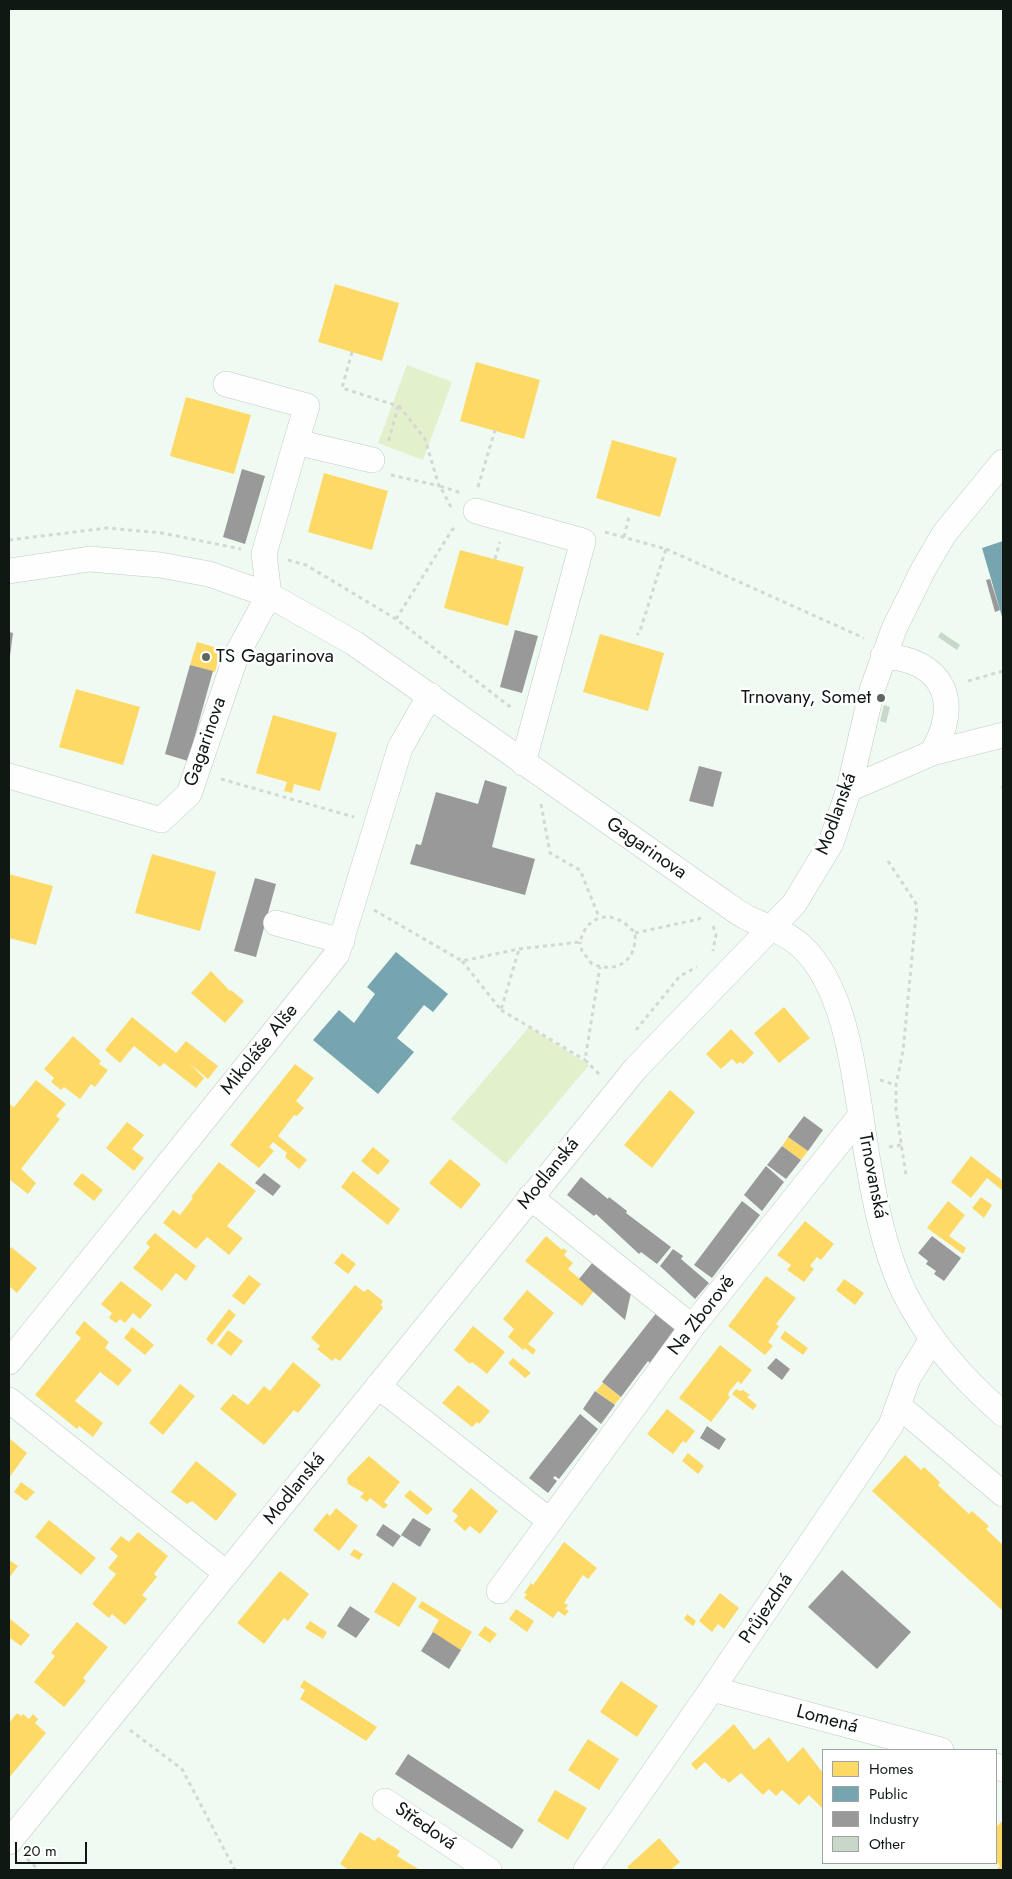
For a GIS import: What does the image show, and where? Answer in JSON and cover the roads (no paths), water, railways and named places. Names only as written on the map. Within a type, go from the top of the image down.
[{"type":"street","points":[[226,384],[307,406],[264,554],[269,596]]},
{"type":"street","points":[[296,442],[382,461]]},
{"type":"street","name":"Modlanská","points":[[17,1850],[112,1716],[530,1197],[636,1068],[794,904],[831,843],[849,789],[872,690],[885,652],[923,570],[944,534],[1003,462]]},
{"type":"street","points":[[465,505],[583,541],[523,763]]},
{"type":"street","name":"Gagarinova","points":[[9,570],[90,559],[151,564],[209,574],[269,596],[354,643],[716,897],[747,918],[772,928]]},
{"type":"street","name":"Gagarinova","points":[[9,776],[161,820],[189,794],[236,656],[269,596]]},
{"type":"street","points":[[885,652],[919,663],[937,677],[946,692],[947,713],[943,735],[932,753]]},
{"type":"street","name":"Mikoláše Alše","points":[[9,1362],[337,954],[400,748],[430,695]]},
{"type":"street","points":[[849,789],[932,753],[1003,735]]},
{"type":"street","points":[[276,923],[342,941]]},
{"type":"street","name":"Trnovanská","points":[[772,928],[802,946],[820,969],[834,999],[850,1050],[868,1167],[881,1224],[905,1294],[932,1339],[988,1401],[1003,1414]]},
{"type":"street","name":"Na Zborově","points":[[499,1590],[692,1327],[861,1116]]},
{"type":"street","points":[[530,1197],[692,1327]]},
{"type":"street","name":"Průjezdná","points":[[586,1870],[712,1689],[891,1425],[908,1378],[932,1339]]},
{"type":"street","points":[[378,1386],[550,1521]]},
{"type":"street","points":[[9,1400],[226,1573]]},
{"type":"street","points":[[899,1406],[1003,1494]]},
{"type":"street","name":"Lomená","points":[[712,1689],[937,1749]]},
{"type":"street","name":"Středová","points":[[385,1801],[489,1870]]},
{"type":"place","name":"TS Gagarinova","points":[[206,657]]},
{"type":"place","name":"Trnovany, Somet","points":[[881,698]]}]
